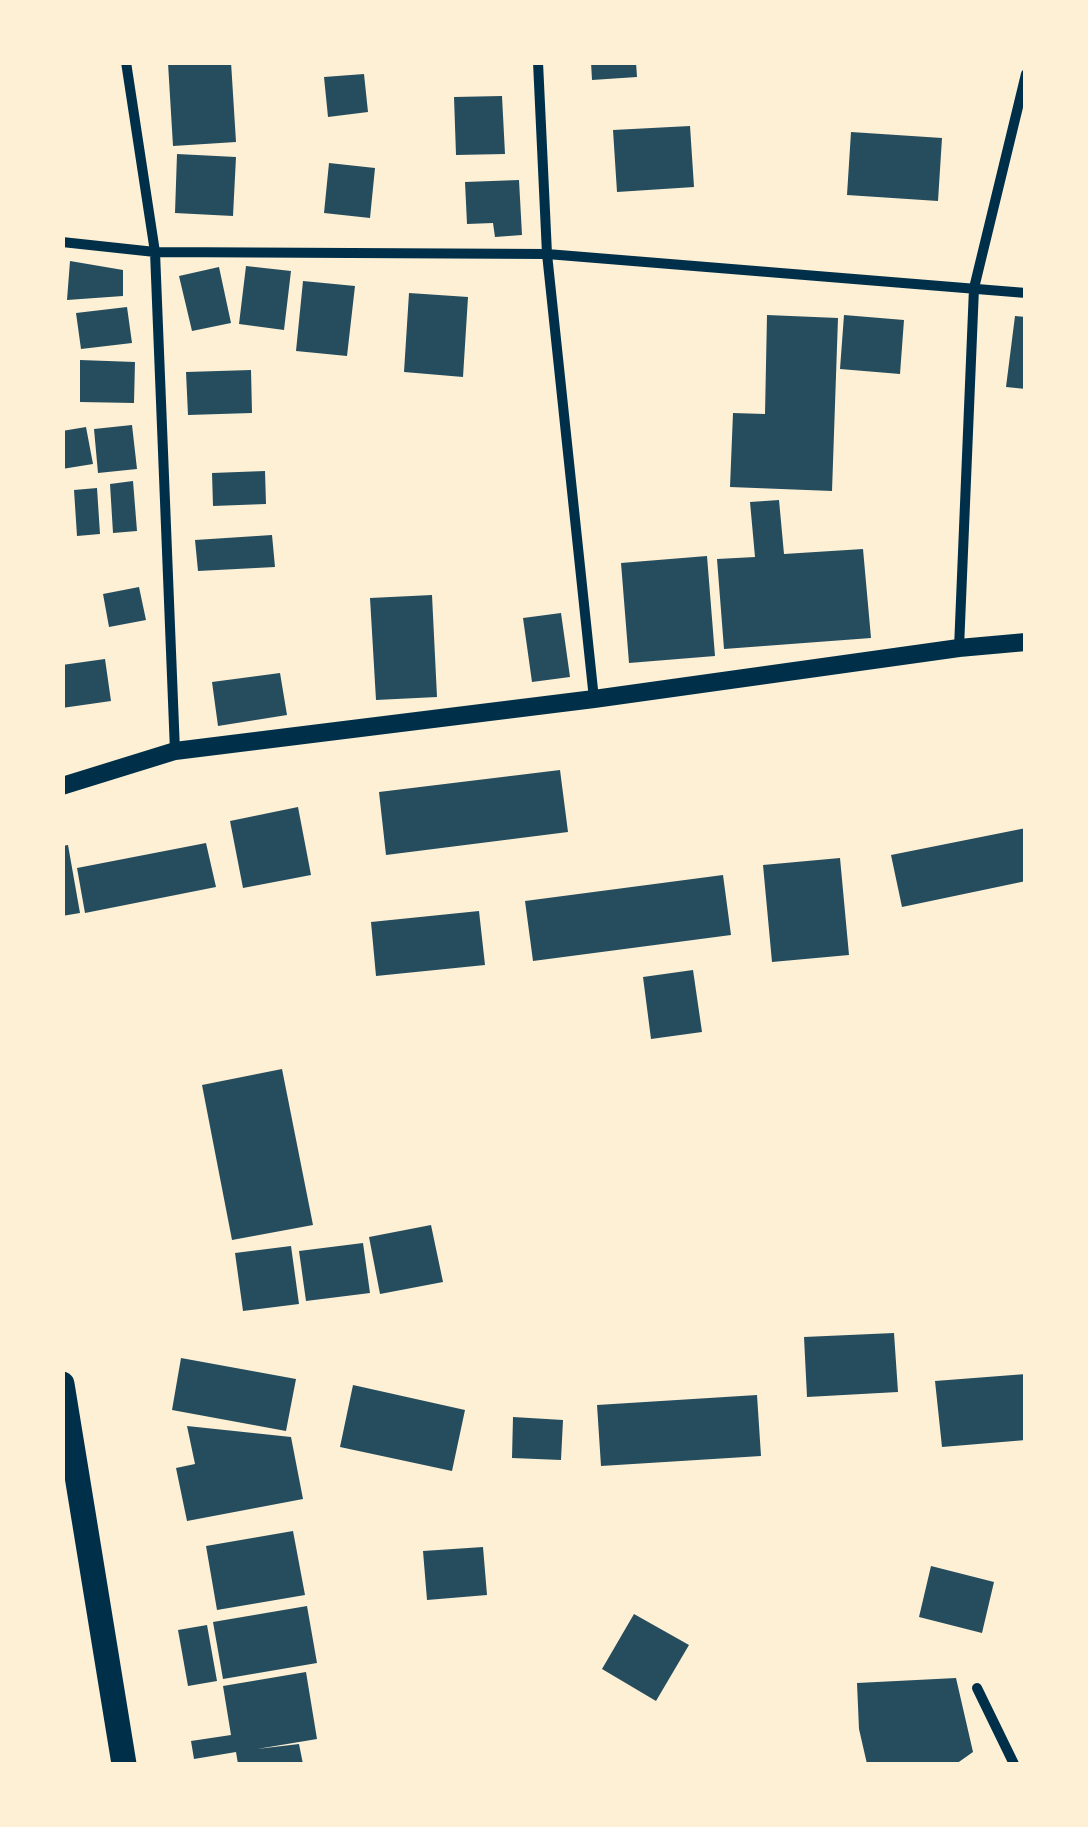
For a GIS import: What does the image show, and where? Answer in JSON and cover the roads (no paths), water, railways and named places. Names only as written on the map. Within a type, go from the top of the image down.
[{"type":"main road","points":[[62,1384],[124,1764]]},
{"type":"street","points":[[126,62],[155,252],[176,750]]},
{"type":"street","points":[[538,62],[547,254],[594,699]]},
{"type":"street","points":[[959,648],[974,288],[1026,74]]},
{"type":"street","points":[[62,242],[155,252],[547,254],[1026,293]]},
{"type":"street","points":[[62,786],[176,750],[1026,642]]},
{"type":"street","points":[[978,1688],[1014,1764]]}]
